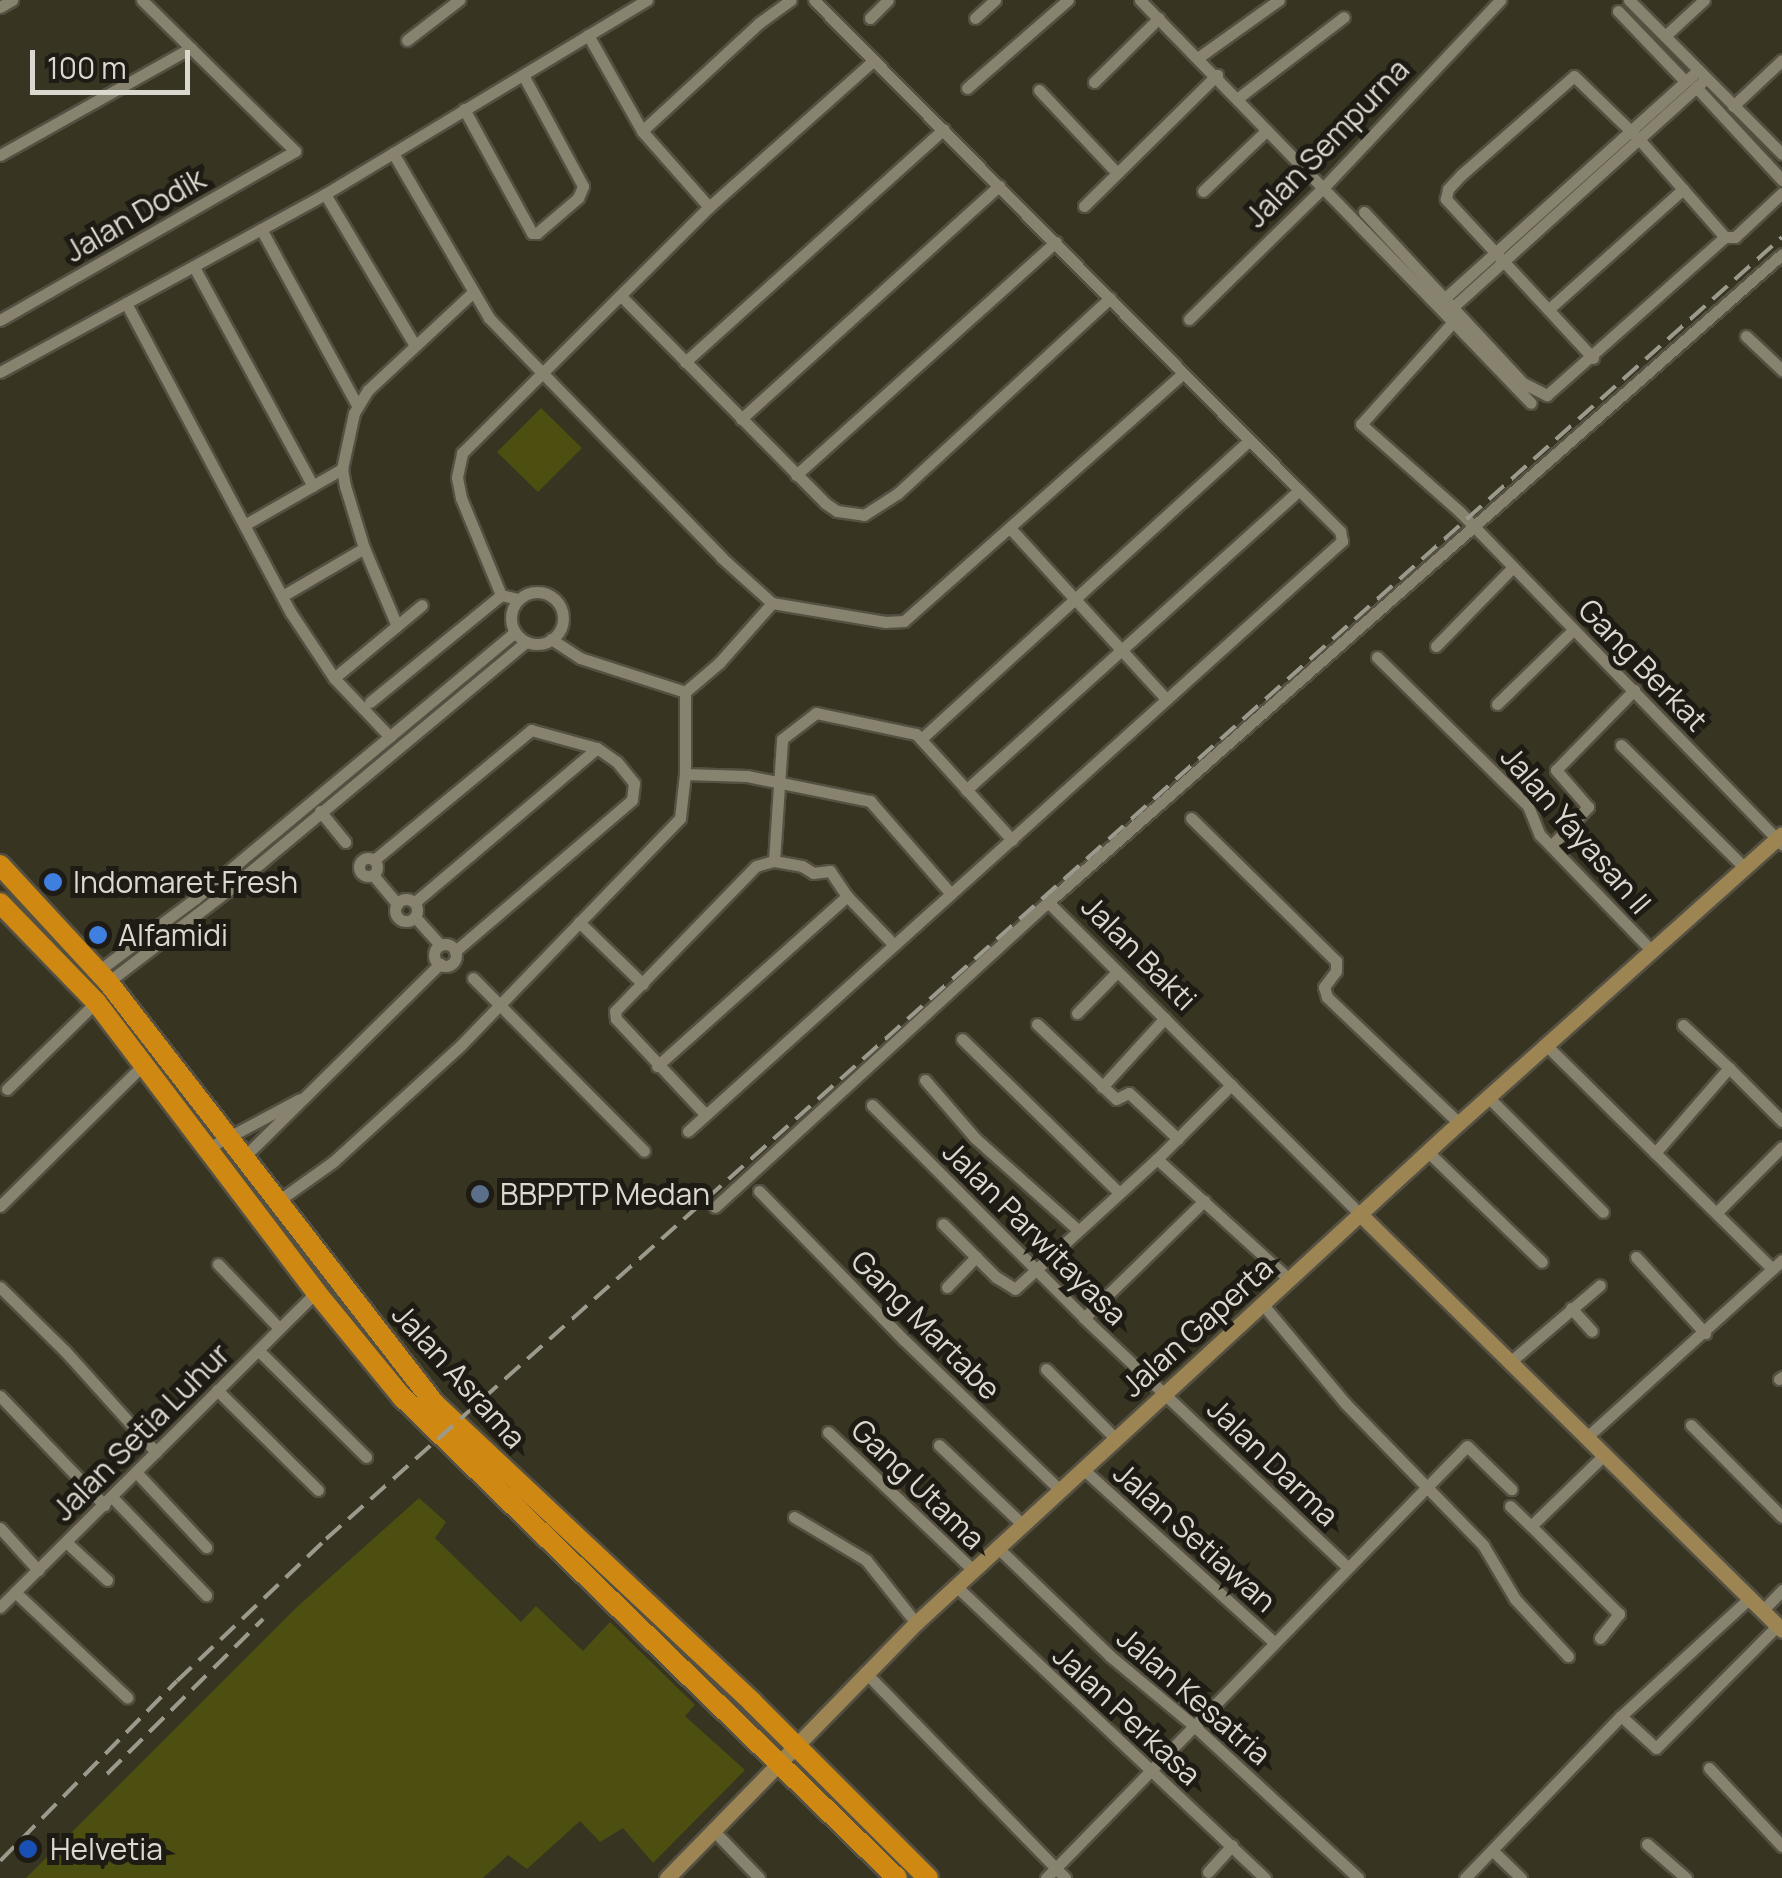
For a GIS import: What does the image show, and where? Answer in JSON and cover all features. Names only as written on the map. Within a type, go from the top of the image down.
[{"type":"highway","name":"Jalan Asrama","points":[[0,866],[103,976],[226,1134],[286,1196],[435,1404],[796,1745],[928,1878]]},
{"type":"highway","name":"Jalan Asrama","points":[[0,903],[96,1002],[316,1292],[440,1436],[781,1762],[894,1877]]},
{"type":"street","points":[[0,6],[12,0]]},
{"type":"street","points":[[0,155],[190,48],[142,0]]},
{"type":"street","points":[[407,40],[459,0]]},
{"type":"street","points":[[0,372],[325,194],[646,0]]},
{"type":"street","points":[[642,130],[759,23],[792,0]]},
{"type":"street","points":[[688,1131],[1338,548],[1342,534],[814,0]]},
{"type":"street","points":[[870,18],[888,0]]},
{"type":"street","points":[[975,18],[995,0]]},
{"type":"street","points":[[967,88],[1068,0]]},
{"type":"street","points":[[1140,0],[1531,402]]},
{"type":"street","points":[[1199,57],[1279,0]]},
{"type":"street","name":"Jalan Sempurna","points":[[1189,318],[1324,187],[1500,0]]},
{"type":"street","points":[[1649,0],[1634,5],[1665,36],[1696,79],[1782,180]]},
{"type":"street","points":[[1665,36],[1704,0]]},
{"type":"street","points":[[1618,11],[1732,106],[1782,154]]},
{"type":"street","points":[[1238,98],[1344,17]]},
{"type":"street","points":[[1094,82],[1158,18]]},
{"type":"street","points":[[588,34],[642,130],[708,208]]},
{"type":"street","name":"Jalan Dodik","points":[[0,320],[294,152],[190,48]]},
{"type":"street","points":[[1732,106],[1782,60]]},
{"type":"street","points":[[501,595],[461,498],[459,460],[467,446],[708,208],[873,61]]},
{"type":"street","points":[[464,109],[532,232],[537,233],[578,198],[583,186],[522,75]]},
{"type":"street","points":[[1084,206],[1216,75]]},
{"type":"street","points":[[1593,358],[1446,200],[1448,189],[1569,78],[1581,81],[1725,237]]},
{"type":"street","points":[[1449,303],[1696,79]]},
{"type":"street","points":[[1039,90],[1117,173]]},
{"type":"street","points":[[684,362],[944,130]]},
{"type":"street","points":[[1203,191],[1267,130]]},
{"type":"street","points":[[393,153],[472,293],[540,374],[749,584],[772,602],[885,622],[904,621],[1183,373]]},
{"type":"street","points":[[741,419],[999,186]]},
{"type":"street","points":[[1549,310],[1683,189]]},
{"type":"street","points":[[1364,212],[1523,383],[1541,396],[1556,392],[1725,237],[1735,237],[1782,193]]},
{"type":"street","points":[[325,194],[414,344]]},
{"type":"street","points":[[261,230],[356,405]]},
{"type":"street","points":[[796,475],[1056,242]]},
{"type":"street","name":"Jalan Bakti","points":[[1780,1628],[1050,904],[1782,254]]},
{"type":"street","points":[[194,267],[313,486]]},
{"type":"street","points":[[396,626],[364,548],[342,469],[356,405],[414,344],[472,293]]},
{"type":"street","points":[[621,296],[796,475],[837,511],[870,514],[1110,298]]},
{"type":"street","points":[[126,303],[284,595],[334,678],[398,744]]},
{"type":"street","name":"Gang Berkat","points":[[1453,322],[1361,424],[1473,525],[1780,839]]},
{"type":"street","points":[[1746,336],[1782,370]]},
{"type":"street","points":[[921,739],[1249,441]]},
{"type":"street","points":[[246,524],[342,469]]},
{"type":"street","points":[[966,790],[1299,490]]},
{"type":"street","points":[[1010,528],[1166,700]]},
{"type":"street","points":[[284,595],[364,548]]},
{"type":"street","points":[[1436,646],[1513,568]]},
{"type":"street","points":[[501,595],[518,599],[534,592],[557,601],[562,626],[551,640]]},
{"type":"street","points":[[370,702],[501,595]]},
{"type":"street","points":[[518,599],[511,615],[515,632],[526,642]]},
{"type":"street","points":[[286,1196],[320,1171],[501,1004],[680,818],[686,774],[685,692],[718,663],[772,602]]},
{"type":"street","points":[[334,678],[422,606]]},
{"type":"street","points":[[1498,704],[1574,629]]},
{"type":"street","points":[[103,976],[181,926],[200,904],[387,734],[515,632]]},
{"type":"street","points":[[103,976],[148,934],[174,915],[200,904],[526,642],[551,640],[580,658],[685,692]]},
{"type":"street","name":"Jalan Yayasan II","points":[[1377,657],[1528,806],[1537,831],[1652,951]]},
{"type":"street","points":[[1551,846],[1588,807],[1556,770],[1634,690]]},
{"type":"street","points":[[774,861],[782,739],[816,713],[910,732],[921,739],[1012,840]]},
{"type":"street","points":[[245,1156],[440,964],[450,964],[455,951],[632,800],[636,789],[632,779],[612,756],[598,748],[537,729],[525,732],[374,860],[377,868],[373,875],[397,904],[400,918],[415,917]]},
{"type":"street","points":[[1620,744],[1744,867]]},
{"type":"street","points":[[455,951],[440,945],[415,917],[415,902],[598,748]]},
{"type":"street","points":[[686,774],[777,782],[870,801],[950,894]]},
{"type":"street","points":[[320,811],[345,842]]},
{"type":"street","points":[[1190,818],[1336,960],[1337,969],[1324,987],[1325,994],[1459,1123]]},
{"type":"street","name":"Jalan Gaperta","points":[[667,1878],[908,1630],[1459,1123],[1780,839]]},
{"type":"street","points":[[705,1114],[616,1020],[618,1008],[756,866],[774,861],[802,866],[813,873],[830,871],[847,896],[894,945]]},
{"type":"street","points":[[657,1066],[847,896]]},
{"type":"street","points":[[397,904],[409,899],[415,902]]},
{"type":"street","points":[[715,1207],[1050,904]]},
{"type":"street","points":[[579,922],[644,984]]},
{"type":"street","points":[[440,945],[435,955],[440,964]]},
{"type":"street","points":[[1078,1013],[1116,973]]},
{"type":"street","points":[[474,978],[644,1151]]},
{"type":"street","points":[[7,1088],[96,1002]]},
{"type":"street","points":[[1102,1087],[1165,1018]]},
{"type":"street","points":[[1037,1024],[1102,1087],[1118,1100],[1128,1092],[1178,1139]]},
{"type":"street","points":[[1682,1025],[1782,1122]]},
{"type":"street","points":[[962,1039],[1119,1193]]},
{"type":"street","points":[[1546,1045],[1717,1212],[1777,1264],[1706,1334],[1587,1437]]},
{"type":"street","points":[[0,1206],[144,1064]]},
{"type":"street","points":[[1656,1153],[1729,1068]]},
{"type":"street","points":[[924,1080],[980,1143],[1078,1230]]},
{"type":"street","points":[[942,1224],[1013,1289],[1158,1159],[1231,1086]]},
{"type":"street","points":[[208,1148],[226,1134],[256,1126],[303,1097]]},
{"type":"street","points":[[1490,1098],[1603,1212]]},
{"type":"street","name":"Jalan Parwitayasa","points":[[872,1105],[1084,1318],[1167,1393]]},
{"type":"street","points":[[256,1126],[266,1138]]},
{"type":"street","points":[[1717,1212],[1782,1146]]},
{"type":"street","points":[[1428,1152],[1542,1262]]},
{"type":"street","points":[[1158,1159],[1290,1280]]},
{"type":"street","name":"Gang Martabe","points":[[759,1191],[919,1355],[1061,1491]]},
{"type":"street","points":[[1084,1318],[1204,1201]]},
{"type":"street","points":[[947,1287],[976,1257]]},
{"type":"street","points":[[1636,1257],[1706,1334]]},
{"type":"street","points":[[218,1264],[279,1328]]},
{"type":"street","points":[[1510,1362],[1600,1285]]},
{"type":"street","points":[[0,1287],[65,1351],[156,1452]]},
{"type":"street","name":"Jalan Setia Luhur","points":[[0,1607],[316,1292]]},
{"type":"street","points":[[1264,1306],[1424,1488],[1483,1545],[1515,1599],[1568,1656]]},
{"type":"street","points":[[1571,1308],[1592,1331]]},
{"type":"street","points":[[258,1350],[366,1457]]},
{"type":"street","points":[[1046,1370],[1115,1438]]},
{"type":"street","points":[[217,1390],[318,1490]]},
{"type":"street","name":"Jalan Darma","points":[[1167,1393],[1346,1566]]},
{"type":"street","points":[[0,1396],[206,1595]]},
{"type":"street","points":[[1691,1424],[1782,1517]]},
{"type":"street","name":"Gang Utama","points":[[828,1432],[974,1571]]},
{"type":"street","points":[[939,1445],[1023,1526]]},
{"type":"street","points":[[1046,1878],[1346,1566],[1468,1446],[1511,1490]]},
{"type":"street","points":[[1531,1526],[1605,1454]]},
{"type":"street","name":"Jalan Setiawan","points":[[1084,1469],[1274,1642]]},
{"type":"street","points":[[136,1472],[206,1547]]},
{"type":"street","points":[[1510,1506],[1619,1614],[1600,1638]]},
{"type":"street","points":[[794,1517],[866,1560],[908,1630]]},
{"type":"street","points":[[0,1528],[38,1570]]},
{"type":"street","points":[[66,1542],[106,1580]]},
{"type":"street","name":"Jalan Kesatria","points":[[999,1549],[1110,1656],[1192,1724],[1358,1878]]},
{"type":"street","name":"Jalan Perkasa","points":[[956,1588],[1264,1878]]},
{"type":"street","points":[[1763,1610],[1782,1590]]},
{"type":"street","points":[[14,1592],[127,1697]]},
{"type":"street","points":[[1466,1878],[1621,1716],[1751,1597]]},
{"type":"street","points":[[1621,1716],[1656,1748],[1780,1628]]},
{"type":"street","points":[[865,1672],[1065,1878]]},
{"type":"street","points":[[1709,1768],[1782,1846]]},
{"type":"street","points":[[714,1831],[756,1877]]},
{"type":"street","points":[[1647,1844],[1686,1878]]},
{"type":"street","points":[[1208,1872],[1232,1845]]},
{"type":"street","points":[[1493,1851],[1521,1878]]},
{"type":"shaded area","points":[[541,408],[582,448],[538,492],[497,452]]},
{"type":"shaded area","points":[[419,1498],[446,1522],[435,1538],[521,1622],[536,1606],[583,1651],[610,1622],[695,1705],[685,1716],[745,1770],[653,1863],[623,1828],[600,1842],[580,1821],[527,1869],[508,1855],[483,1878],[26,1878],[297,1607]]},
{"type":"railway","points":[[0,1861],[177,1681],[326,1539],[1782,237]]},
{"type":"railway","points":[[107,1774],[263,1619]]},
{"type":"place","name":"Indomaret Fresh","points":[[53,882]]},
{"type":"place","name":"Alfamidi","points":[[98,935]]},
{"type":"place","name":"BBPPTP Medan","points":[[480,1194]]},
{"type":"place","name":"Helvetia","points":[[28,1849]]}]
